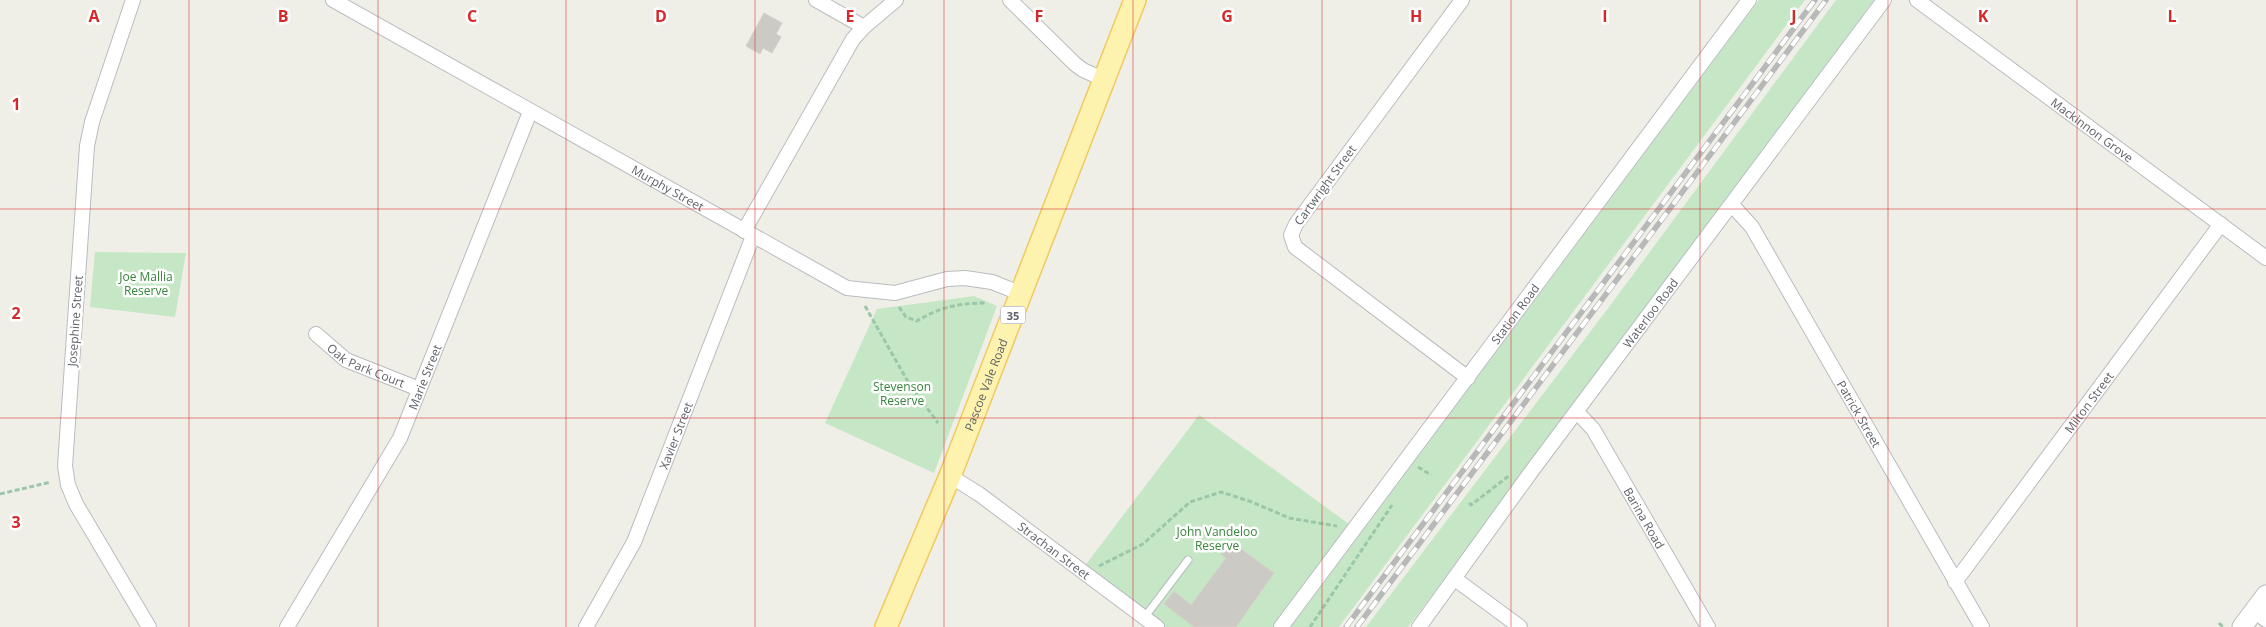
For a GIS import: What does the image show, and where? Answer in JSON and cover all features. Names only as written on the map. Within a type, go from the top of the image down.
[{"type":"main road","name":"Pascoe Vale Road","points":[[886,627],[950,476],[1135,0]]},
{"type":"main road","points":[[2242,627],[2260,616],[2266,595]]},
{"type":"street","name":"Josephine Street","points":[[133,0],[92,122],[88,146],[66,466],[68,485],[76,504],[149,627]]},
{"type":"street","name":"Murphy Street","points":[[333,0],[836,283],[855,289],[895,293],[947,279],[965,278],[992,282],[1022,294]]},
{"type":"street","points":[[816,0],[864,27]]},
{"type":"street","name":"Xavier Street","points":[[586,627],[634,542],[748,234],[853,39],[896,0]]},
{"type":"street","points":[[1010,0],[1075,64],[1083,70],[1105,80]]},
{"type":"street","name":"Cartwright Street","points":[[1462,0],[1296,224],[1291,235],[1295,247],[1308,258],[1468,378]]},
{"type":"street","name":"Station Road","points":[[1281,627],[1749,0]]},
{"type":"street","name":"Waterloo Road","points":[[1419,627],[1531,472],[1884,0]]},
{"type":"street","name":"Mackinnon Grove","points":[[1917,0],[2266,258]]},
{"type":"street","name":"Marie Street","points":[[287,627],[400,438],[530,112]]},
{"type":"street","name":"Patrick Street","points":[[1732,205],[1752,228],[1982,627]]},
{"type":"street","name":"Milton Street","points":[[1955,582],[2221,224]]},
{"type":"street","name":"Oak Park Court","points":[[316,334],[346,360],[420,389]]},
{"type":"street","name":"Barina Road","points":[[1577,412],[1593,429],[1708,627]]},
{"type":"street","name":"Strachan Street","points":[[950,476],[978,494],[1157,627]]},
{"type":"street","points":[[1455,579],[1520,627]]},
{"type":"lane","points":[[1144,618],[1188,560]]},
{"type":"path","points":[[899,307],[906,317],[917,321],[946,307],[986,303]]},
{"type":"path","points":[[865,306],[906,380],[938,423]]},
{"type":"path","points":[[1469,503],[1471,505],[1522,466],[1531,472]]},
{"type":"path","points":[[1419,467],[1432,475]]},
{"type":"path","points":[[0,494],[51,482]]},
{"type":"path","points":[[1084,574],[1143,544],[1190,502],[1221,492],[1252,502],[1290,518],[1338,526]]},
{"type":"path","points":[[1310,627],[1396,499]]},
{"type":"path","points":[[2219,623],[2223,627]]},
{"type":"green space","points":[[1759,0],[1805,0],[1339,627],[1291,627]]},
{"type":"green space","points":[[1836,0],[1874,0],[1408,627],[1366,627],[1612,303]]},
{"type":"green space","name":"Joe Mallia Reserve","points":[[95,252],[186,253],[175,317],[90,307]]},
{"type":"green space","name":"Stevenson Reserve","points":[[974,296],[997,306],[934,473],[825,423],[877,309]]},
{"type":"green space","name":"John Vandeloo Reserve","points":[[1199,415],[1360,532],[1289,627],[1158,627],[1081,571]]},
{"type":"building","points":[[764,13],[782,23],[776,34],[781,37],[772,53],[763,48],[760,54],[746,46]]},
{"type":"building","points":[[1230,541],[1274,573],[1236,627],[1194,627],[1164,604],[1174,591],[1191,605],[1226,558],[1221,554]]},
{"type":"railway","points":[[1346,627],[1815,0]]},
{"type":"railway","points":[[1357,627],[1826,0]]}]
